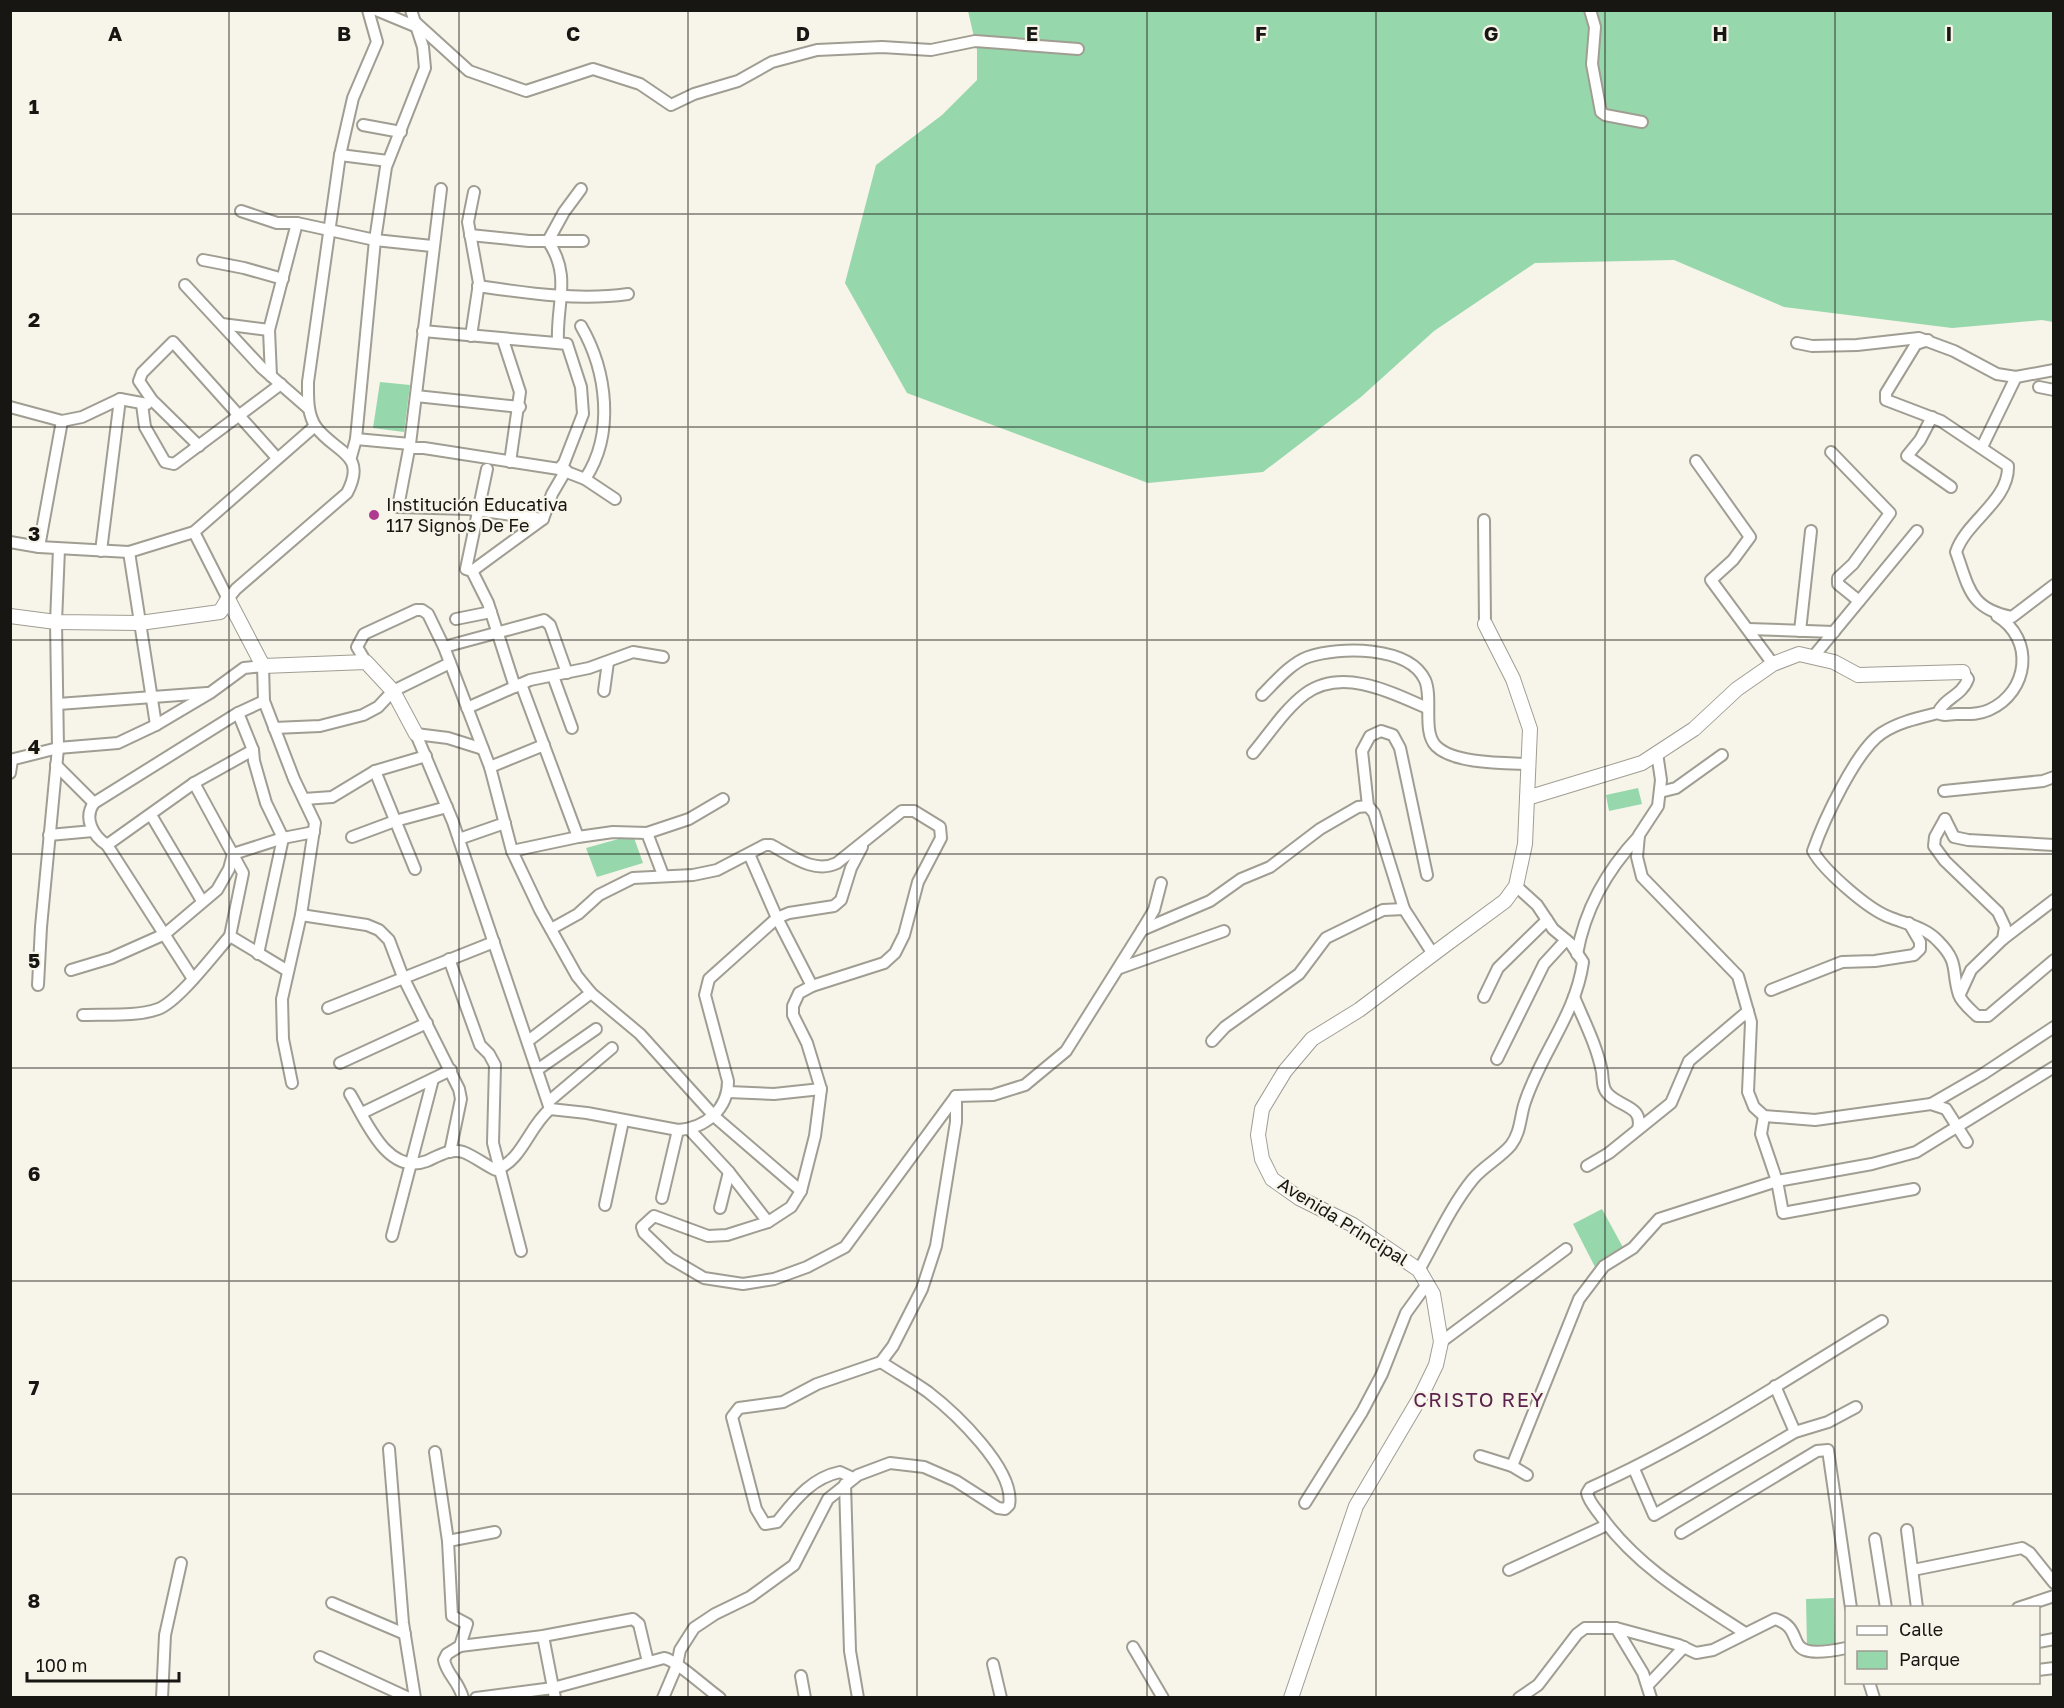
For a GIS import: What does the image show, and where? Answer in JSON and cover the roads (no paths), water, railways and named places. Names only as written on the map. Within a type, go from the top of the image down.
[{"type":"street","points":[[351,457],[315,426],[309,410],[308,382],[340,154],[353,98],[377,42],[368,10]]},
{"type":"street","points":[[376,10],[416,25],[469,71],[526,92],[593,69],[640,84],[671,105],[694,94],[738,81],[772,62],[817,50],[882,47],[932,50],[975,41],[1078,49]]},
{"type":"street","points":[[10,616],[56,622],[140,623],[220,612],[236,589],[347,493],[352,483],[354,467],[351,457],[356,439],[375,240],[388,161],[425,68],[411,10]]},
{"type":"street","points":[[1590,10],[1595,27],[1592,64],[1601,112],[1611,117],[1642,122]]},
{"type":"street","points":[[363,125],[401,132]]},
{"type":"street","points":[[340,154],[388,161]]},
{"type":"street","points":[[441,189],[432,246],[410,446],[398,507],[479,510],[543,519]]},
{"type":"street","points":[[548,241],[564,212],[581,189]]},
{"type":"street","points":[[471,336],[478,286],[468,222],[474,192]]},
{"type":"street","points":[[241,211],[278,222],[330,229],[375,240],[432,246]]},
{"type":"street","points":[[271,376],[269,330],[297,223]]},
{"type":"street","points":[[470,235],[548,241],[583,241]]},
{"type":"street","points":[[548,241],[556,252],[561,270],[563,296],[557,326],[558,342]]},
{"type":"street","points":[[202,260],[244,268],[283,279]]},
{"type":"street","points":[[185,285],[271,376],[309,410]]},
{"type":"street","points":[[478,286],[507,292],[563,296],[609,297],[628,294]]},
{"type":"street","points":[[222,324],[269,330]]},
{"type":"street","points":[[581,326],[593,345],[604,393],[600,441],[594,465],[585,479]]},
{"type":"street","points":[[423,331],[503,340],[564,342],[570,348],[581,387],[583,414],[543,519],[472,571],[467,571],[487,469]]},
{"type":"street","points":[[1797,343],[1812,346],[1857,345],[1919,338],[1928,340],[1997,374],[2016,377],[2054,370]]},
{"type":"street","points":[[503,340],[517,382],[520,407],[510,462]]},
{"type":"street","points":[[1928,340],[1917,344],[1886,393],[1886,400],[1932,417],[1982,447],[2008,466],[2008,476],[1999,494],[1965,536],[1956,552],[1969,590],[1982,606],[2012,628],[2022,645],[2021,673],[2013,690],[1990,710],[1972,715],[1943,716],[1938,713],[1901,723],[1880,734],[1852,768],[1813,851],[1818,861],[1847,888],[1887,916],[1909,922],[1937,939],[1954,959],[1959,996],[1977,1016],[1988,1016],[2054,960]]},
{"type":"street","points":[[277,458],[239,416],[173,342],[140,376],[139,381],[147,402],[145,427],[165,462],[174,464],[239,416],[280,384]]},
{"type":"street","points":[[1982,447],[2016,377]]},
{"type":"street","points":[[2039,387],[2054,390]]},
{"type":"street","points":[[416,396],[520,407]]},
{"type":"street","points":[[10,407],[62,421],[82,417],[120,399],[147,402],[199,446]]},
{"type":"street","points":[[101,551],[120,399]]},
{"type":"street","points":[[1932,417],[1920,440],[1906,456],[1951,487]]},
{"type":"street","points":[[39,547],[62,421]]},
{"type":"street","points":[[10,542],[59,549],[129,552],[194,532],[315,426]]},
{"type":"street","points":[[356,439],[563,470],[585,479],[615,499]]},
{"type":"street","points":[[1831,452],[1890,513],[1853,564],[1838,578],[1838,584],[1859,601]]},
{"type":"street","points":[[1696,461],[1750,537],[1733,560],[1711,580],[1773,664]]},
{"type":"street","points":[[1419,1270],[1456,1204],[1473,1179],[1510,1146],[1518,1132],[1524,1102],[1575,997],[1583,962],[1566,940],[1553,929],[1537,905],[1516,886],[1526,844],[1530,729],[1513,679],[1485,624],[1484,520]]},
{"type":"street","points":[[1800,631],[1811,531]]},
{"type":"street","points":[[1814,657],[1917,531]]},
{"type":"street","points":[[194,532],[263,666],[264,701],[315,823],[301,915],[282,999],[283,1039],[292,1083]]},
{"type":"street","points":[[38,984],[58,748],[56,622],[59,549]]},
{"type":"street","points":[[129,552],[156,726]]},
{"type":"street","points":[[472,571],[482,589],[496,631],[544,745],[578,837]]},
{"type":"street","points":[[1993,614],[2012,617],[2054,585]]},
{"type":"street","points":[[549,1106],[459,839],[417,734],[393,691],[366,662],[357,647],[364,634],[416,610],[422,610],[428,614],[444,647],[490,767],[512,851],[551,929],[591,993],[640,1034],[715,1117],[801,1191]]},
{"type":"street","points":[[456,619],[491,612]]},
{"type":"street","points":[[444,647],[496,631],[548,622],[567,673]]},
{"type":"street","points":[[1748,629],[1834,632]]},
{"type":"street","points":[[1262,695],[1307,657],[1336,652],[1369,651],[1401,657],[1414,665],[1427,686],[1431,740],[1443,752],[1486,761],[1529,764]]},
{"type":"street","points":[[467,708],[518,685],[608,662],[633,652],[663,657]]},
{"type":"street","points":[[1527,798],[1642,763],[1694,729],[1737,688],[1773,664],[1800,654],[1834,662],[1858,675],[1963,672],[1968,679],[1965,689],[1941,706],[1938,713]]},
{"type":"street","points":[[10,773],[11,760],[58,748],[118,743],[156,726],[210,693],[244,668],[366,662]]},
{"type":"street","points":[[604,691],[608,662]]},
{"type":"street","points":[[274,728],[320,726],[363,715],[378,707],[393,691],[450,663]]},
{"type":"street","points":[[553,676],[572,728]]},
{"type":"street","points":[[1253,753],[1303,695],[1328,684],[1351,682],[1389,691],[1427,708]]},
{"type":"street","points":[[58,704],[210,693]]},
{"type":"street","points":[[193,979],[107,845],[93,831],[89,814],[94,803],[238,713],[264,701]]},
{"type":"street","points":[[238,713],[253,750],[256,770],[266,802],[283,838],[258,954]]},
{"type":"street","points":[[1427,875],[1400,748],[1393,735],[1381,731],[1370,736],[1363,745],[1363,775],[1368,807],[1374,813],[1404,909],[1433,954]]},
{"type":"street","points":[[417,734],[448,738],[483,749]]},
{"type":"street","points":[[490,767],[544,745]]},
{"type":"street","points":[[107,845],[194,783],[253,750]]},
{"type":"street","points":[[1577,954],[1582,925],[1605,878],[1639,835],[1658,806],[1660,792],[1657,753]]},
{"type":"street","points":[[1660,792],[1676,788],[1722,755]]},
{"type":"street","points":[[304,799],[332,797],[375,771],[426,756]]},
{"type":"street","points":[[56,765],[94,803]]},
{"type":"street","points":[[375,771],[415,869]]},
{"type":"street","points":[[1944,791],[2043,781],[2054,777]]},
{"type":"street","points":[[83,1015],[146,1013],[161,1008],[193,979],[230,936],[243,873],[194,783]]},
{"type":"street","points":[[512,851],[613,832],[647,833],[689,819],[723,799]]},
{"type":"street","points":[[352,837],[395,821],[447,807]]},
{"type":"street","points":[[1142,930],[1210,901],[1240,879],[1270,867],[1320,830],[1358,807],[1368,807]]},
{"type":"street","points":[[551,929],[578,914],[599,895],[633,878],[709,872],[765,844],[815,867],[827,868],[902,811],[914,811],[940,827],[941,838],[918,882],[904,935],[895,953],[884,963],[812,986],[799,993],[793,1006],[793,1015],[807,1043],[821,1089],[815,1136],[801,1191],[791,1206],[768,1222],[727,1235],[708,1236],[654,1216],[642,1227],[644,1233],[670,1258],[704,1278],[743,1284],[774,1279],[807,1267],[844,1247],[956,1096]]},
{"type":"street","points":[[151,815],[202,901]]},
{"type":"street","points":[[2003,939],[2003,918],[1945,861],[1934,846],[1939,829],[1945,819],[1954,837],[1968,840],[2054,844]]},
{"type":"street","points":[[459,839],[505,823]]},
{"type":"street","points":[[49,835],[93,831]]},
{"type":"street","points":[[233,854],[283,838],[314,832]]},
{"type":"street","points":[[647,833],[663,875]]},
{"type":"street","points":[[1639,835],[1636,857],[1642,877],[1738,976],[1750,1022],[1748,1092],[1754,1107],[1764,1116],[1815,1120],[1931,1104],[1983,1074],[2054,1027]]},
{"type":"street","points":[[549,1106],[623,1121],[684,1130],[715,1117],[728,1092],[724,1062],[705,995],[709,979],[777,918],[789,913],[834,906],[841,900],[851,868],[865,841]]},
{"type":"street","points":[[71,970],[111,958],[165,934],[217,890],[229,869],[233,854]]},
{"type":"street","points":[[749,854],[777,918],[812,986]]},
{"type":"street","points":[[956,1096],[993,1095],[1024,1085],[1066,1051],[1154,910],[1161,883]]},
{"type":"street","name":"Avenida Principal","points":[[1291,1698],[1356,1506],[1421,1396],[1436,1365],[1441,1342],[1433,1294],[1419,1270],[1353,1225],[1299,1198],[1272,1179],[1262,1159],[1258,1134],[1262,1109],[1285,1071],[1312,1039],[1359,1010],[1504,901],[1516,886]]},
{"type":"street","points":[[1959,996],[1971,970],[2003,939],[2054,900]]},
{"type":"street","points":[[1212,1041],[1225,1027],[1299,974],[1326,938],[1383,910],[1404,909]]},
{"type":"street","points":[[301,915],[367,925],[379,930],[388,940],[403,977],[451,1070],[461,1099],[450,1152]]},
{"type":"street","points":[[1484,997],[1498,968],[1547,920]]},
{"type":"street","points":[[1771,990],[1842,962],[1875,961],[1914,955],[1920,949],[1920,942],[1909,922]]},
{"type":"street","points":[[1119,968],[1224,931]]},
{"type":"street","points":[[230,936],[288,971]]},
{"type":"street","points":[[1497,1059],[1544,964],[1566,940]]},
{"type":"street","points":[[328,1008],[494,942]]},
{"type":"street","points":[[449,959],[480,1045],[495,1065],[493,1143],[521,1251]]},
{"type":"street","points":[[528,1041],[591,993]]},
{"type":"street","points":[[1575,997],[1594,1046],[1604,1089],[1610,1096],[1634,1110],[1640,1122],[1638,1129]]},
{"type":"street","points":[[1587,1166],[1609,1153],[1671,1103],[1689,1061],[1748,1011]]},
{"type":"street","points":[[340,1063],[427,1023]]},
{"type":"street","points":[[537,1070],[596,1029]]},
{"type":"street","points":[[350,1094],[380,1146],[393,1157],[421,1163],[450,1152],[462,1152],[496,1170],[515,1159],[549,1106],[612,1048]]},
{"type":"street","points":[[1512,1466],[1579,1299],[1604,1266],[1633,1248],[1659,1219],[1777,1181],[1872,1164],[1916,1152],[2054,1067]]},
{"type":"street","points":[[362,1113],[451,1070]]},
{"type":"street","points":[[392,1236],[433,1079]]},
{"type":"street","points":[[728,1092],[774,1094],[821,1089]]},
{"type":"street","points":[[858,1698],[850,1651],[849,1481],[840,1472],[821,1479],[799,1496],[777,1522],[765,1524],[756,1509],[732,1418],[739,1408],[783,1402],[817,1384],[881,1362],[907,1322],[936,1246],[956,1122],[956,1096]]},
{"type":"street","points":[[1931,1104],[1946,1109],[1967,1142]]},
{"type":"street","points":[[1764,1116],[1761,1134],[1777,1181],[1783,1214],[1914,1189]]},
{"type":"street","points":[[605,1205],[623,1121]]},
{"type":"street","points":[[684,1130],[729,1172],[768,1222]]},
{"type":"street","points":[[662,1198],[684,1130]]},
{"type":"street","points":[[720,1208],[729,1172]]},
{"type":"street","points":[[1441,1342],[1566,1249]]},
{"type":"street","points":[[1305,1503],[1362,1412],[1382,1374],[1406,1313],[1427,1284]]},
{"type":"street","points":[[1745,1633],[1670,1584],[1632,1553],[1607,1525],[1587,1493],[1590,1488],[1634,1468],[1882,1321]]},
{"type":"street","points":[[663,1698],[677,1665],[680,1650],[694,1628],[715,1614],[750,1597],[794,1565],[828,1499],[849,1481],[890,1463],[913,1465],[946,1475],[1000,1509],[1005,1509],[1010,1502],[1005,1477],[967,1429],[927,1392],[881,1362]]},
{"type":"street","points":[[1775,1386],[1795,1432]]},
{"type":"street","points":[[1634,1468],[1654,1515],[1795,1432],[1828,1422],[1856,1407]]},
{"type":"street","points":[[389,1449],[405,1634],[415,1698]]},
{"type":"street","points":[[1682,1533],[1817,1451],[1828,1450],[1851,1606]]},
{"type":"street","points":[[435,1452],[448,1541],[452,1616],[467,1624],[460,1647]]},
{"type":"street","points":[[1480,1456],[1512,1466],[1527,1475]]},
{"type":"street","points":[[1509,1570],[1607,1525]]},
{"type":"street","points":[[1907,1530],[1917,1606]]},
{"type":"street","points":[[448,1541],[495,1533]]},
{"type":"street","points":[[1875,1539],[1886,1606]]},
{"type":"street","points":[[1913,1570],[2022,1548],[2030,1553],[2054,1582]]},
{"type":"street","points":[[162,1698],[165,1635],[181,1563]]},
{"type":"street","points":[[2024,1606],[2054,1596]]},
{"type":"street","points":[[332,1603],[405,1634]]},
{"type":"street","points":[[463,1698],[459,1683],[446,1670],[444,1660],[447,1654],[460,1647],[543,1636],[633,1619],[639,1624],[648,1662]]},
{"type":"street","points":[[1519,1698],[1538,1685],[1577,1634],[1585,1628],[1616,1628],[1683,1647],[1696,1653],[1713,1650],[1775,1619],[1791,1629],[1795,1643],[1803,1650],[1814,1654],[1845,1648]]},
{"type":"street","points":[[1616,1628],[1648,1685],[1651,1698]]},
{"type":"street","points":[[543,1636],[554,1693]]},
{"type":"street","points":[[1133,1647],[1163,1698]]},
{"type":"street","points":[[1648,1685],[1683,1647]]},
{"type":"street","points":[[320,1657],[409,1698]]},
{"type":"street","points":[[476,1698],[554,1693],[664,1658],[677,1665],[720,1698]]},
{"type":"street","points":[[993,1664],[1001,1698]]},
{"type":"street","points":[[801,1676],[806,1698]]},
{"type":"street","points":[[1299,1677],[1299,1698]]},
{"type":"place","name":"Institución Educativa 117 Signos De Fe","points":[[374,515]]},
{"type":"district","name":"CRISTO REY","points":[[1479,1400]]}]
